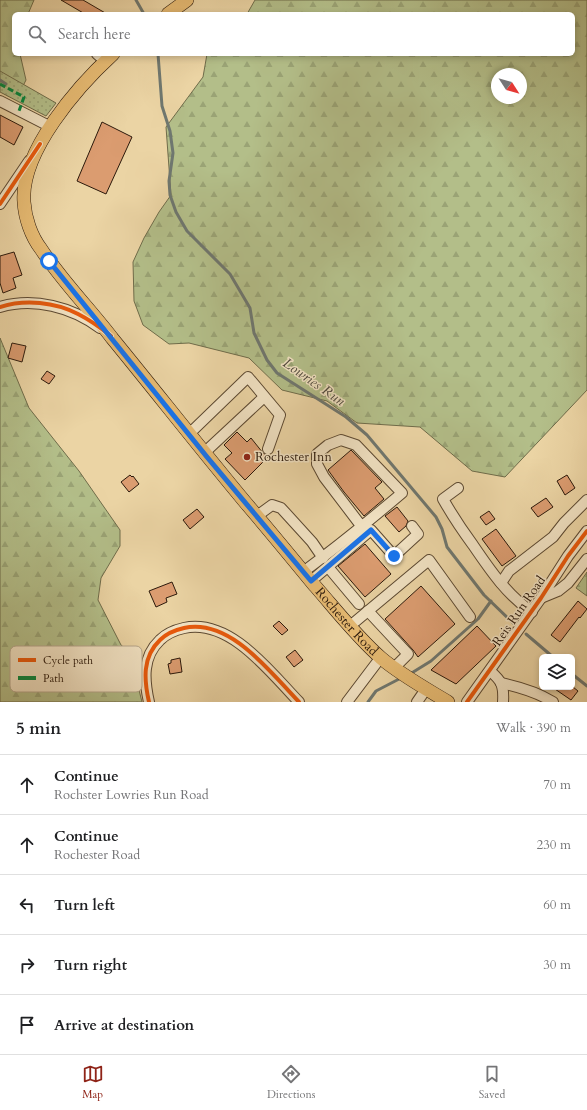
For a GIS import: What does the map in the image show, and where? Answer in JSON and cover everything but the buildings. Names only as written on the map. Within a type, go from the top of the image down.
[{"type":"main road","points":[[171,12],[186,0]]},
{"type":"main road","points":[[105,56],[81,86],[40,144],[30,167],[24,189],[25,210],[31,230],[40,249],[111,336]]},
{"type":"main road","name":"Rochester Road","points":[[111,336],[204,453],[350,626],[381,658],[426,689],[448,702]]},
{"type":"street","points":[[0,101],[51,127]]},
{"type":"street","points":[[0,204],[40,144]]},
{"type":"street","name":"Rochester Road","points":[[0,307],[23,303],[43,304],[62,308],[78,314],[96,324],[111,336]]},
{"type":"street","points":[[189,434],[248,377],[280,415],[268,449]]},
{"type":"street","points":[[204,453],[264,397]]},
{"type":"street","points":[[307,576],[323,558],[362,527],[402,493],[356,445],[341,440],[328,444],[317,454],[317,464],[324,477],[362,527]]},
{"type":"street","points":[[458,488],[442,499],[496,579],[532,612]]},
{"type":"street","points":[[501,583],[509,571],[553,537],[564,523],[587,500]]},
{"type":"street","points":[[257,516],[272,505],[281,508],[312,542],[323,558]]},
{"type":"street","points":[[307,576],[328,567],[371,530],[394,556],[418,534],[412,526]]},
{"type":"street","name":"Reis Run Road","points":[[467,702],[532,612],[568,556],[587,531]]},
{"type":"street","points":[[541,598],[558,590],[568,583],[587,559]]},
{"type":"street","points":[[350,626],[429,560],[470,617]]},
{"type":"street","points":[[328,567],[359,604]]},
{"type":"street","points":[[368,611],[408,654],[403,673]]},
{"type":"street","points":[[149,702],[145,683],[148,656],[156,644],[165,635],[179,629],[194,626],[216,630],[228,636],[245,648],[298,702]]},
{"type":"street","points":[[347,702],[381,658]]},
{"type":"street","points":[[490,671],[501,682],[503,688],[503,702]]},
{"type":"street","points":[[501,682],[533,691],[553,702]]},
{"type":"street","points":[[417,702],[426,689]]},
{"type":"green space","points":[[0,0],[34,0],[29,12],[12,12],[12,56],[20,56],[26,80],[19,94],[8,96],[0,91]]},
{"type":"green space","points":[[255,0],[587,0],[587,390],[505,477],[472,471],[420,427],[357,423],[327,401],[282,390],[249,358],[189,343],[169,344],[143,325],[134,301],[133,262],[144,238],[171,195],[166,127],[203,77],[207,56],[575,56],[575,12],[248,12]]},
{"type":"green space","points":[[0,71],[56,103],[46,116],[0,92]]},
{"type":"green space","points":[[0,338],[29,408],[79,471],[120,530],[120,546],[101,578],[98,600],[122,646],[10,646],[10,692],[140,692],[142,702],[0,702]]},
{"type":"green space","points":[[587,572],[587,596],[576,588]]},
{"type":"waterway","name":"Lowries Run","points":[[136,0],[143,12]]},
{"type":"waterway","name":"Lowries Run","points":[[158,56],[162,106],[170,131],[173,153],[169,181],[170,195],[176,212],[187,231],[230,274],[250,308],[254,333],[267,360],[277,373],[346,417],[367,435],[436,517],[442,529],[447,547],[484,595],[515,625]]},
{"type":"waterway","points":[[0,80],[6,84]]},
{"type":"waterway","points":[[410,674],[431,661],[478,619],[491,601]]},
{"type":"waterway","name":"Lowries Run","points":[[526,634],[549,654]]},
{"type":"waterway","name":"Lowries Run","points":[[575,676],[587,686]]},
{"type":"waterway","points":[[368,702],[376,691],[401,678]]},
{"type":"marked path","points":[[0,84],[24,97],[19,111]]},
{"type":"cycle path","points":[[0,204],[40,144]]},
{"type":"cycle path","points":[[0,307],[20,303],[50,304],[82,316],[111,336]]},
{"type":"cycle path","points":[[467,702],[587,531]]},
{"type":"cycle path","points":[[149,702],[146,685],[146,669],[147,661],[154,647],[163,638],[174,631],[184,628],[201,627],[217,631],[233,639],[248,650],[299,702]]},
{"type":"place","name":"Rochester Inn","points":[[247,457]]},
{"type":"route","points":[[49,261],[207,457],[311,581],[371,530],[394,556]]}]
